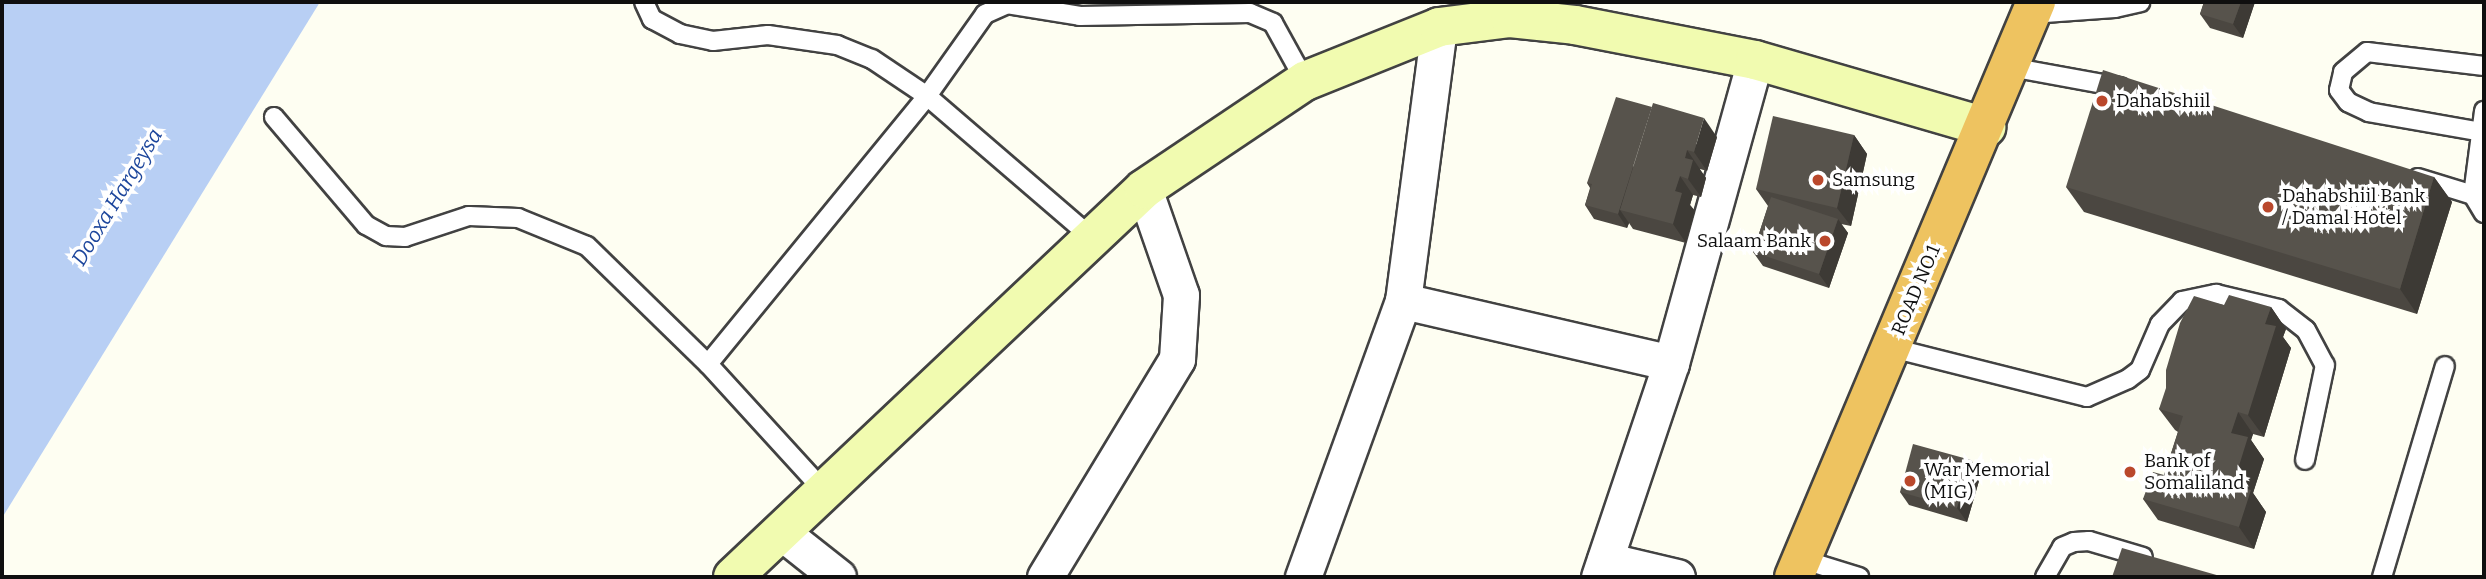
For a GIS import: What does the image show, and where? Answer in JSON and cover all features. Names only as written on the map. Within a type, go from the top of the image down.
[{"type":"highway","name":"ROAD NO.1","points":[[1797,568],[1986,127],[2034,8]]},
{"type":"main road","points":[[733,577],[1144,189],[1305,81],[1439,27],[1511,10],[1755,60],[1986,127]]},
{"type":"street","points":[[1303,577],[1403,301],[1439,27]]},
{"type":"street","points":[[1677,577],[1602,569],[1671,363],[1755,60]]},
{"type":"street","points":[[1045,577],[1177,359],[1181,295],[1144,189]]},
{"type":"street","points":[[1403,301],[1671,363]]},
{"type":"street","points":[[780,531],[838,577]]},
{"type":"lane","points":[[644,2],[652,19],[680,34],[713,41],[768,34],[837,45],[872,59],[927,96],[1092,238]]},
{"type":"lane","points":[[2034,8],[2115,8],[2140,2]]},
{"type":"lane","points":[[708,364],[927,96],[985,14],[1007,3],[1080,16],[1250,13],[1273,23],[1305,81]]},
{"type":"lane","points":[[2482,132],[2369,112],[2348,102],[2339,90],[2343,72],[2367,52],[2484,66]]},
{"type":"lane","points":[[2010,67],[2137,92]]},
{"type":"lane","points":[[2484,111],[2473,195],[2484,213]]},
{"type":"lane","points":[[274,117],[366,226],[386,236],[405,237],[469,216],[518,218],[587,246],[708,364],[823,490]]},
{"type":"lane","points":[[2396,171],[2473,195]]},
{"type":"lane","points":[[1892,348],[2087,397],[2128,379],[2140,370],[2160,324],[2182,301],[2216,294],[2279,309],[2306,330],[2325,365],[2305,460]]},
{"type":"lane","points":[[2382,577],[2445,366]]},
{"type":"lane","points":[[2045,577],[2062,547],[2074,542],[2089,541],[2163,563]]},
{"type":"lane","points":[[1797,568],[1859,577]]},
{"type":"water","name":"Dooxa Hargeysa","points":[[2,2],[320,2],[2,518]]},
{"type":"building","points":[[2204,2],[2241,2],[2233,24],[2200,14]]},
{"type":"building","name":"Dahabshiil Bank / Damal Hotel","points":[[2103,70],[2434,177],[2400,289],[2066,187]]},
{"type":"building","points":[[1616,97],[1652,107],[1618,214],[1585,205],[1592,184],[1587,183]]},
{"type":"building","points":[[1653,103],[1704,118],[1694,152],[1687,150],[1685,158],[1693,160],[1688,179],[1680,176],[1675,191],[1682,193],[1673,224],[1620,210]]},
{"type":"building","name":"Samsung","points":[[1773,116],[1854,135],[1837,208],[1756,189]]},
{"type":"building","points":[[1771,197],[1838,219],[1819,274],[1753,252]]},
{"type":"building","points":[[2229,295],[2271,307],[2265,324],[2276,326],[2248,415],[2238,412],[2231,433],[2248,437],[2233,485],[2251,490],[2239,527],[2143,499],[2153,472],[2164,475],[2183,416],[2159,409],[2166,388],[2166,370],[2180,323],[2194,296],[2224,305]]},
{"type":"building","points":[[1913,444],[1971,460],[1957,508],[1900,492]]},
{"type":"building","points":[[2122,548],[2220,576],[2112,577]]},
{"type":"place","name":"Dahabshiil","points":[[2102,101]]},
{"type":"place","name":"Samsung","points":[[1818,180]]},
{"type":"place","name":"Dahabshiil Bank / Damal Hotel","points":[[2268,207]]},
{"type":"place","name":"Salaam Bank","points":[[1825,241]]},
{"type":"place","name":"Bank of Somaliland","points":[[2130,472]]},
{"type":"place","name":"War Memorial (MIG)","points":[[1910,481]]}]
